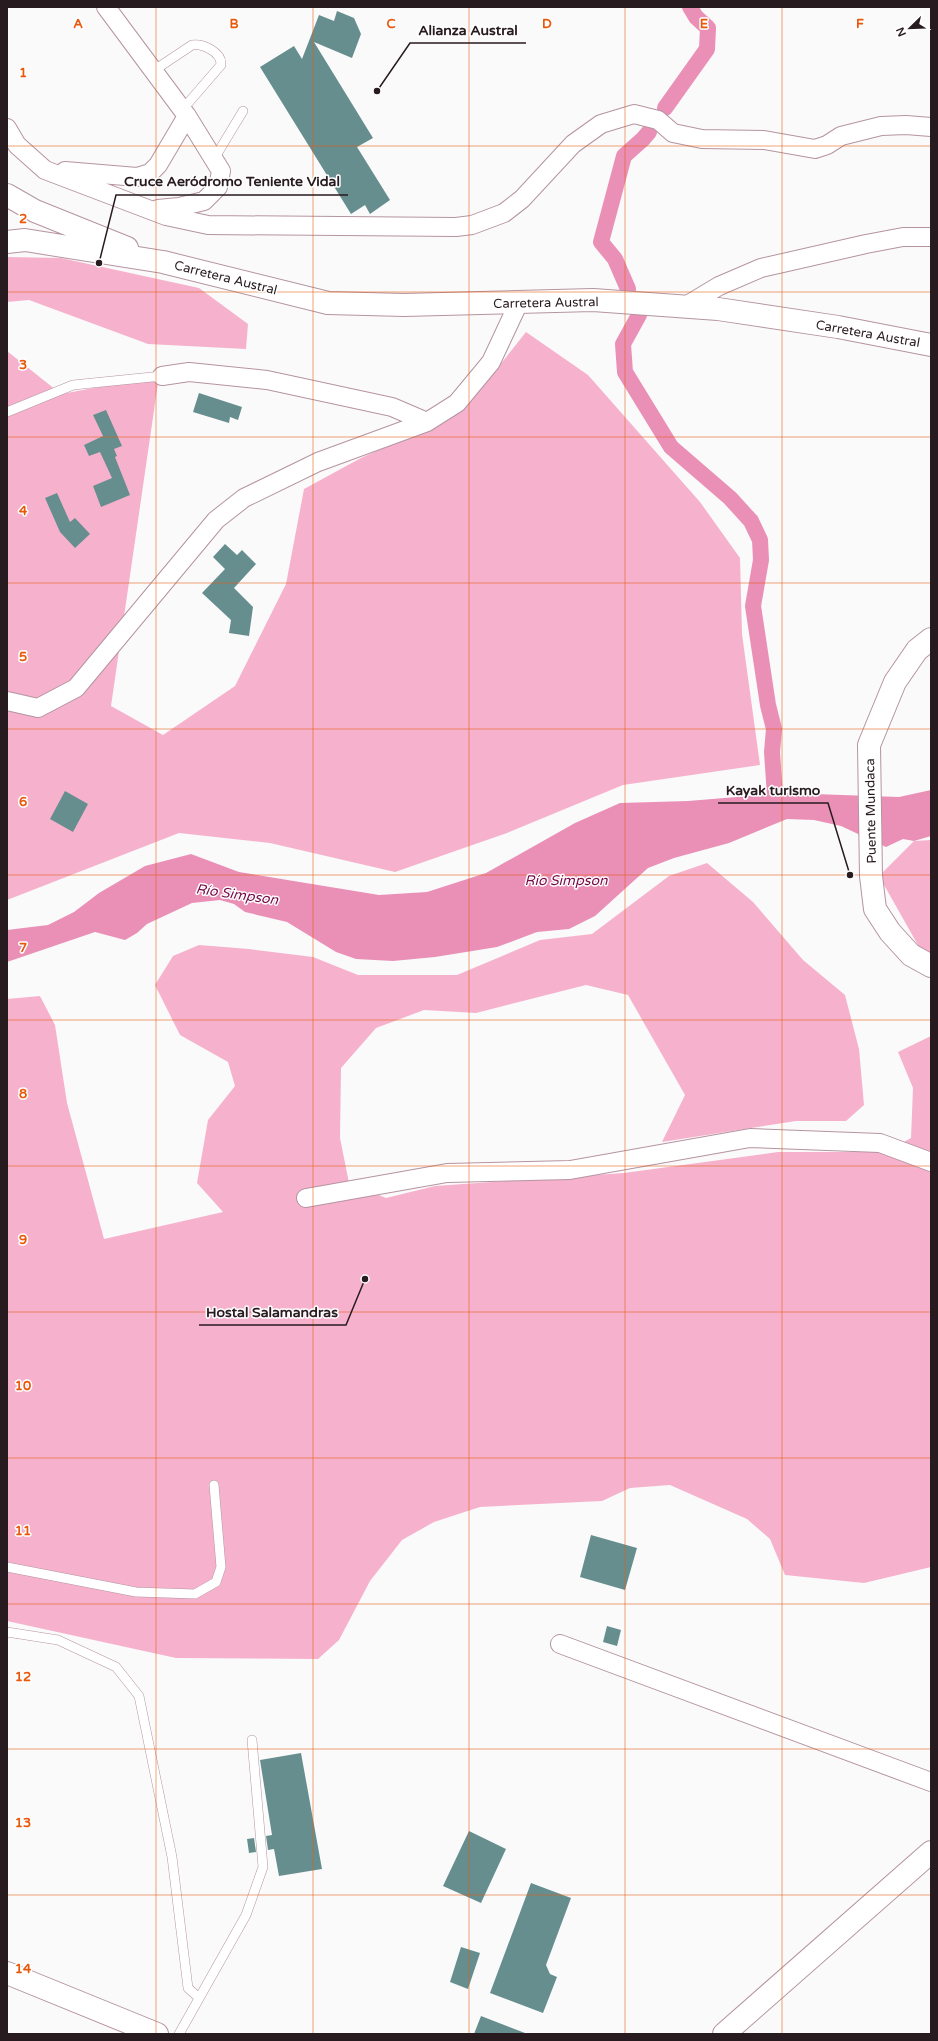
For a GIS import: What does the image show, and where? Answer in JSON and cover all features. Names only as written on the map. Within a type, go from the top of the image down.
[{"type":"main road","name":"Carretera Austral","points":[[7,195],[35,211],[164,262]]},
{"type":"main road","name":"Carretera Austral","points":[[7,242],[25,240],[164,262],[328,303],[404,305],[593,300],[718,309],[838,327],[931,345]]},
{"type":"main road","name":"Puente Mundaca","points":[[931,639],[917,650],[895,682],[869,745],[872,876],[875,908],[890,932],[911,956],[931,966]]},
{"type":"main road","points":[[724,2034],[931,1852]]},
{"type":"main road","points":[[7,1973],[157,2034]]},
{"type":"street","points":[[106,7],[152,71],[185,113],[221,171],[218,187],[204,201],[179,207],[151,210]]},
{"type":"street","points":[[45,170],[138,177],[150,173],[158,166],[185,113]]},
{"type":"street","points":[[7,128],[17,145],[45,170],[166,216],[208,225],[456,227],[472,225],[504,214],[522,199],[573,144],[601,124],[634,114],[658,120],[673,133],[702,139],[764,140],[815,149],[827,145],[841,136],[882,126],[906,125],[931,127]]},
{"type":"street","points":[[684,307],[719,286],[761,268],[903,237],[931,237]]},
{"type":"street","points":[[7,701],[38,708],[76,688],[216,520],[244,498],[318,462],[427,422],[457,403],[491,362],[519,302]]},
{"type":"street","points":[[162,376],[189,372],[267,380],[392,407],[427,422]]},
{"type":"street","points":[[306,1198],[447,1173],[570,1170],[750,1138],[880,1143],[931,1162]]},
{"type":"street","points":[[560,1644],[931,1782]]},
{"type":"lane","points":[[152,71],[192,45],[198,44],[220,56],[221,64],[185,113]]},
{"type":"lane","points":[[214,159],[243,111]]},
{"type":"lane","points":[[7,412],[73,385],[162,376]]},
{"type":"lane","points":[[7,1567],[136,1592],[195,1594],[216,1582],[221,1568],[214,1485]]},
{"type":"lane","points":[[7,1632],[58,1640],[116,1667],[139,1696],[172,1857],[188,1988],[199,1998]]},
{"type":"lane","points":[[179,2034],[246,1915],[263,1867],[252,1740]]},
{"type":"shaded area","points":[[7,257],[61,258],[199,288],[248,324],[246,349],[148,344],[29,300],[7,302]]},
{"type":"shaded area","points":[[526,332],[588,375],[700,502],[740,558],[742,634],[760,765],[623,785],[507,833],[395,872],[270,843],[179,833],[7,900],[7,351],[61,394],[159,376],[111,706],[163,735],[235,686],[286,584],[304,489],[361,458],[436,424],[476,395]]},
{"type":"shaded area","points":[[931,840],[931,957],[923,954],[879,876],[914,841]]},
{"type":"shaded area","points":[[707,863],[753,902],[803,960],[845,995],[859,1049],[864,1105],[846,1121],[796,1121],[662,1142],[685,1095],[628,995],[586,985],[476,1013],[424,1010],[376,1028],[341,1068],[340,1138],[349,1183],[386,1198],[435,1186],[624,1173],[778,1152],[886,1152],[911,1138],[913,1088],[898,1052],[931,1036],[931,1567],[864,1583],[785,1575],[770,1539],[747,1519],[670,1485],[630,1488],[602,1501],[480,1507],[434,1522],[402,1540],[370,1581],[339,1640],[318,1659],[176,1658],[7,1621],[7,999],[40,996],[55,1025],[67,1103],[104,1239],[223,1212],[197,1183],[208,1120],[235,1086],[228,1062],[180,1035],[155,985],[173,956],[199,945],[249,949],[313,957],[358,975],[457,975],[540,940],[592,934],[669,876]]},
{"type":"water","name":"Río Simpson","points":[[931,790],[931,836],[914,841],[903,839],[886,847],[841,826],[814,820],[787,819],[729,843],[674,858],[648,868],[595,916],[569,929],[537,932],[497,947],[435,957],[393,961],[356,959],[336,952],[287,922],[245,912],[234,904],[220,900],[192,903],[147,924],[137,933],[125,940],[95,932],[7,962],[7,930],[48,925],[74,912],[99,893],[145,866],[191,854],[239,872],[379,895],[427,892],[486,873],[575,823],[620,803],[688,801],[786,793],[899,797]]},
{"type":"building","points":[[337,11],[354,18],[361,34],[352,58],[314,42],[373,138],[357,147],[390,200],[370,214],[365,205],[351,214],[260,67],[294,46],[302,59],[319,15],[334,21]]},
{"type":"building","points":[[199,393],[242,407],[238,420],[230,417],[229,423],[193,412]]},
{"type":"building","points":[[106,410],[122,446],[114,449],[117,456],[115,457],[130,495],[101,507],[93,486],[112,478],[100,452],[89,456],[84,445],[103,436],[93,415]]},
{"type":"building","points":[[57,493],[70,522],[75,518],[90,534],[75,548],[60,532],[45,498]]},
{"type":"building","points":[[225,544],[237,555],[242,550],[256,564],[234,588],[253,607],[249,636],[229,633],[231,620],[202,593],[225,569],[213,557]]},
{"type":"building","points":[[65,791],[88,804],[73,832],[50,819]]},
{"type":"building","points":[[591,1535],[637,1548],[625,1590],[580,1577]]},
{"type":"building","points":[[607,1626],[621,1630],[617,1646],[603,1642]]},
{"type":"building","points":[[301,1753],[322,1869],[279,1876],[274,1849],[268,1850],[266,1836],[272,1835],[260,1760]]},
{"type":"building","points":[[469,1831],[506,1849],[481,1903],[443,1886]]},
{"type":"building","points":[[254,1838],[256,1852],[249,1853],[247,1839]]},
{"type":"building","points":[[531,1883],[571,1898],[546,1965],[550,1974],[557,1977],[543,2013],[490,1993]]},
{"type":"building","points":[[461,1947],[480,1953],[468,1989],[450,1982]]},
{"type":"building","points":[[481,2016],[525,2033],[525,2034],[474,2034]]},
{"type":"waterway","points":[[665,108],[707,49],[708,28],[696,17],[690,7]]},
{"type":"waterway","points":[[628,289],[615,259],[601,242],[624,156],[649,132]]},
{"type":"waterway","points":[[639,315],[623,344],[625,372],[671,447],[730,498],[751,521],[760,540],[761,560],[753,606],[768,705],[774,729],[772,752],[776,811]]},
{"type":"place","name":"Alianza Austral","points":[[377,91]]},
{"type":"place","name":"Cruce Aeródromo Teniente Vidal","points":[[99,263]]},
{"type":"place","name":"Kayak turismo","points":[[850,875]]},
{"type":"place","name":"Hostal Salamandras","points":[[365,1279]]}]
